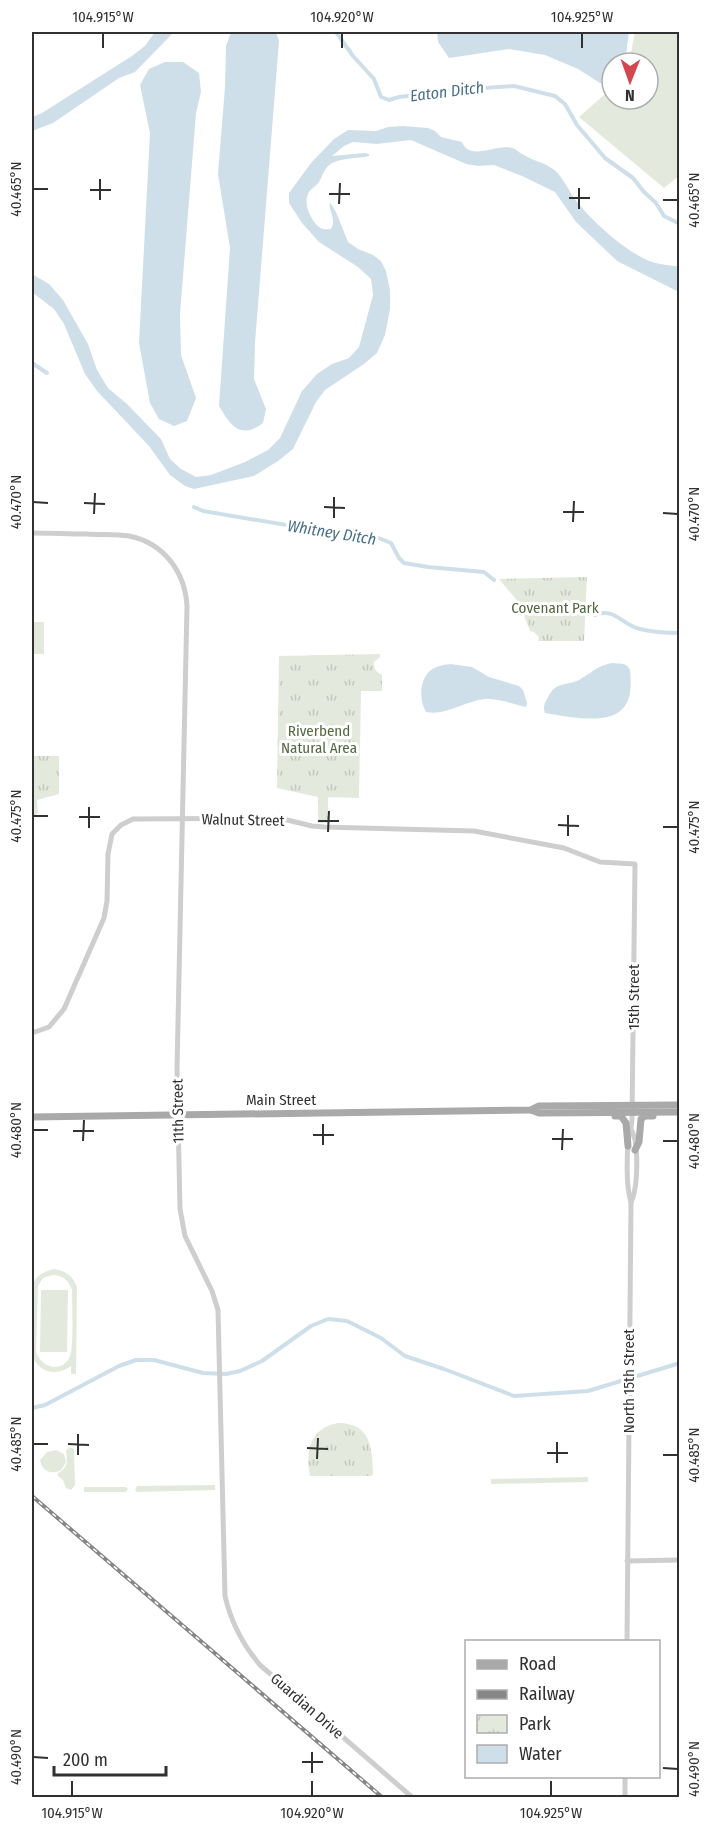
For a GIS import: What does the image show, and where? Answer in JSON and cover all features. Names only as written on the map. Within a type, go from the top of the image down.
[{"type":"main road","name":"Main Street","points":[[32,1117],[531,1110],[540,1113],[583,1113],[680,1105]]},
{"type":"main road","name":"Main Street","points":[[531,1110],[539,1106],[632,1108],[680,1112]]},
{"type":"main road","points":[[583,1113],[621,1116],[626,1123],[632,1148],[639,1142],[639,1125],[642,1118],[680,1112]]},
{"type":"street","name":"11th Street","points":[[32,533],[121,535],[138,538],[167,556],[179,572],[186,590],[177,1114],[180,1218],[185,1236],[213,1291],[217,1304],[225,1596]]},
{"type":"street","name":"Walnut Street","points":[[32,1033],[49,1027],[64,1009],[102,924],[107,901],[109,845],[113,833],[123,823],[138,818],[279,818],[324,827],[474,831],[564,848],[600,862],[635,864]]},
{"type":"street","name":"15th Street","points":[[632,1178],[632,1148],[635,1137],[632,1131],[632,1108],[635,864]]},
{"type":"street","name":"North 15th Street","points":[[627,1640],[631,1202],[635,1194],[632,1178]]},
{"type":"street","points":[[627,1560],[680,1560]]},
{"type":"street","name":"Guardian Drive","points":[[225,1596],[242,1640],[260,1665],[412,1797]]},
{"type":"street","points":[[625,1778],[625,1797]]},
{"type":"green space","points":[[635,32],[679,32],[679,176],[664,188],[579,117],[600,99],[600,111],[660,111],[660,51],[631,51]]},
{"type":"green space","name":"Covenant Park","points":[[587,577],[584,641],[538,641],[539,637],[530,631],[519,603],[499,579]]},
{"type":"green space","points":[[32,622],[44,622],[44,654],[32,654]]},
{"type":"green space","name":"Riverbend Natural Area","points":[[380,654],[374,664],[378,673],[382,675],[382,691],[361,691],[359,798],[328,797],[328,823],[318,823],[318,797],[277,788],[279,656]]},
{"type":"green space","points":[[32,756],[59,756],[59,794],[37,800],[38,813],[32,819]]},
{"type":"green space","points":[[54,1269],[68,1275],[77,1287],[76,1374],[71,1374],[71,1366],[54,1372],[43,1369],[32,1355],[30,1317],[32,1288],[42,1273]],"holes":[[[56,1275],[65,1279],[72,1290],[72,1344],[67,1362],[52,1367],[42,1361],[36,1351],[38,1286],[43,1278]]]},
{"type":"green space","points":[[41,1290],[68,1290],[67,1352],[40,1352]]},
{"type":"green space","points":[[338,1423],[357,1427],[368,1439],[372,1455],[373,1474],[371,1476],[310,1476],[308,1458],[312,1442],[321,1430]]},
{"type":"green space","points":[[70,1447],[74,1449],[75,1485],[71,1490],[66,1488],[63,1480],[58,1476],[58,1473],[66,1466],[66,1450]]},
{"type":"green space","points":[[56,1450],[64,1454],[66,1462],[61,1470],[54,1472],[45,1470],[40,1460],[47,1452]]},
{"type":"green space","points":[[588,1477],[588,1482],[491,1484],[491,1479]]},
{"type":"green space","points":[[215,1485],[215,1490],[137,1492],[135,1490],[137,1486]]},
{"type":"green space","points":[[84,1487],[126,1487],[128,1489],[126,1492],[84,1492]]},
{"type":"water","points":[[155,32],[174,32],[135,72],[119,78],[53,123],[32,131],[32,117],[132,56],[145,46]]},
{"type":"water","points":[[231,32],[276,32],[279,41],[255,343],[254,379],[266,409],[263,423],[248,430],[232,425],[219,406],[230,248],[218,174],[226,46]]},
{"type":"water","points":[[437,32],[629,32],[627,51],[600,51],[600,83],[578,69],[545,55],[509,49],[449,58],[438,42]]},
{"type":"water","points":[[165,62],[183,62],[199,73],[201,92],[196,113],[180,314],[181,355],[196,398],[187,421],[174,426],[159,419],[150,403],[139,343],[150,133],[140,85],[149,69]]},
{"type":"water","points":[[403,126],[428,128],[441,137],[462,142],[471,151],[512,148],[550,167],[557,172],[584,210],[622,245],[652,262],[679,267],[679,292],[617,261],[576,222],[555,192],[522,176],[494,165],[466,164],[411,140],[377,144],[353,142],[332,156],[365,153],[369,156],[343,160],[328,166],[319,182],[309,192],[307,204],[318,227],[331,229],[333,218],[330,202],[348,242],[381,261],[386,271],[390,290],[390,309],[385,335],[377,353],[325,390],[316,402],[293,449],[278,461],[254,476],[194,489],[185,486],[170,475],[149,446],[97,391],[85,374],[64,324],[54,309],[32,292],[32,274],[49,284],[63,300],[88,344],[97,370],[108,388],[161,439],[170,459],[181,469],[196,477],[211,475],[245,462],[268,450],[280,438],[302,391],[317,374],[332,364],[349,358],[359,347],[373,295],[371,279],[358,267],[319,242],[302,223],[289,203],[289,193],[311,163],[334,139],[348,130],[376,131]]},
{"type":"water","points":[[612,663],[625,665],[630,670],[629,698],[618,712],[609,716],[587,719],[545,713],[545,702],[555,688],[577,681],[599,667]]},
{"type":"water","points":[[450,664],[472,667],[489,677],[519,686],[523,690],[526,707],[500,700],[485,699],[441,712],[426,712],[421,696],[424,679],[433,669]]},
{"type":"waterway","name":"Eaton Ditch","points":[[336,32],[353,56],[374,79],[381,97],[389,100],[445,92],[467,85],[484,88],[514,86],[555,96],[565,104],[577,125],[605,158],[633,178],[656,203],[664,216],[680,224]]},
{"type":"waterway","name":"Whitney Ditch","points":[[32,363],[47,373]]},
{"type":"waterway","name":"Whitney Ditch","points":[[194,507],[203,511],[328,532],[376,537],[391,543],[404,563],[484,572],[494,580]]},
{"type":"waterway","name":"Whitney Ditch","points":[[595,615],[608,613],[634,627],[680,633]]},
{"type":"waterway","points":[[32,1408],[45,1405],[119,1366],[136,1360],[154,1360],[203,1373],[226,1374],[240,1371],[262,1361],[311,1326],[328,1319],[347,1321],[381,1338],[405,1356],[514,1396],[588,1391],[680,1363]]},
{"type":"railway","points":[[32,1496],[383,1798]]}]
